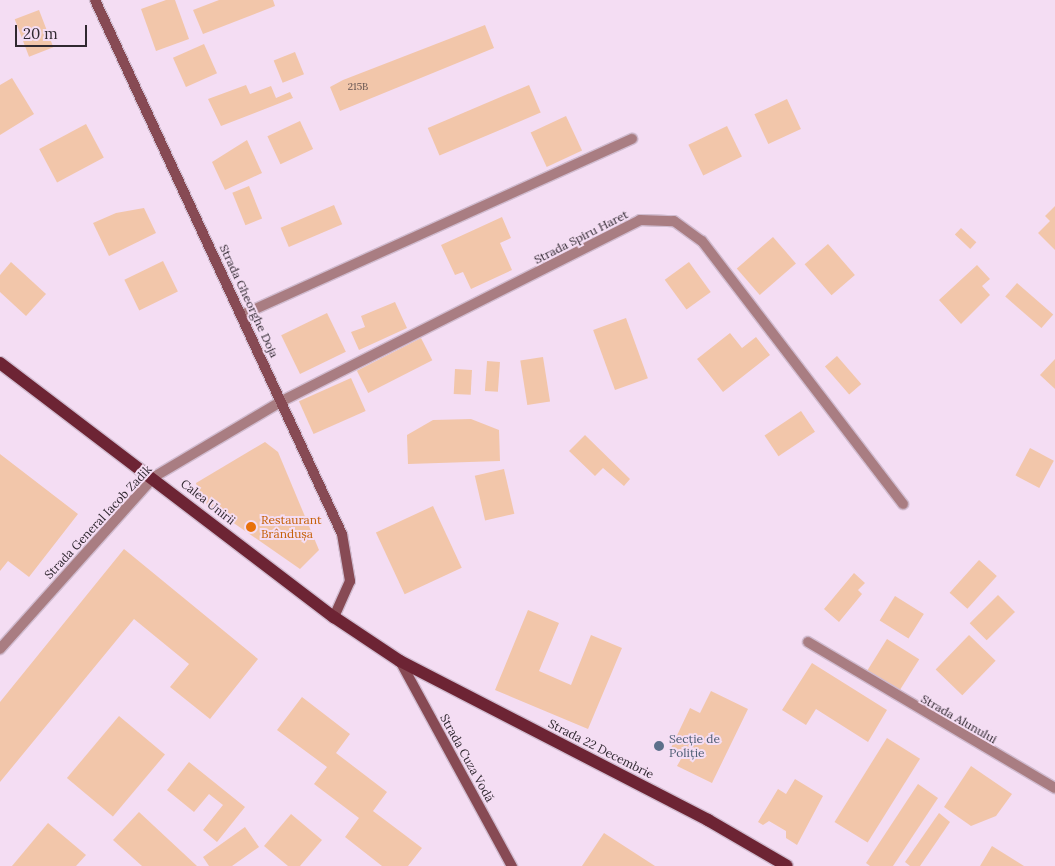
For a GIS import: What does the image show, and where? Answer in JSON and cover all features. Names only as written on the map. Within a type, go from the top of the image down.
[{"type":"main road","name":"Calea Unirii","points":[[0,363],[154,477],[334,618],[400,661]]},
{"type":"main road","name":"Strada 22 Decembrie","points":[[400,661],[700,816],[787,866]]},
{"type":"street","name":"Strada Gheorghe Doja","points":[[95,0],[282,401],[349,560],[350,581],[334,618]]},
{"type":"street","points":[[242,314],[632,139]]},
{"type":"street","name":"Strada Spiru Haret","points":[[282,401],[640,220],[674,220],[702,241],[903,504]]},
{"type":"street","name":"Strada General Iacob Zadik","points":[[0,648],[154,477],[282,401]]},
{"type":"street","name":"Strada Alunului","points":[[808,642],[852,672],[1055,788]]},
{"type":"street","name":"Strada Cuza Vodă","points":[[400,661],[512,866]]},
{"type":"building","points":[[166,0],[175,0],[189,39],[156,51],[141,9]]},
{"type":"building","points":[[219,0],[273,0],[275,6],[203,34],[193,10]]},
{"type":"building","points":[[39,10],[53,47],[29,57],[15,19]]},
{"type":"building","points":[[485,25],[494,48],[340,111],[330,87],[343,80]]},
{"type":"building","points":[[204,44],[217,73],[186,87],[173,58]]},
{"type":"building","points":[[295,52],[304,74],[283,83],[274,61]]},
{"type":"building","points":[[12,78],[34,114],[0,135],[0,85]]},
{"type":"building","points":[[246,85],[250,94],[271,86],[276,98],[290,92],[293,98],[221,126],[208,99]]},
{"type":"building","points":[[529,85],[541,113],[439,156],[428,128]]},
{"type":"building","points":[[787,99],[801,129],[768,144],[754,114]]},
{"type":"building","points":[[566,116],[582,150],[547,167],[531,132]]},
{"type":"building","points":[[300,121],[313,149],[280,164],[267,136]]},
{"type":"building","points":[[86,124],[104,158],[57,182],[39,149]]},
{"type":"building","points":[[727,126],[742,157],[703,175],[688,145]]},
{"type":"building","points":[[247,140],[262,173],[225,190],[212,162]]},
{"type":"building","points":[[249,186],[262,218],[245,225],[232,193]]},
{"type":"building","points":[[334,205],[342,224],[289,247],[281,228]]},
{"type":"building","points":[[1055,206],[1055,250],[1038,233],[1050,221],[1045,216]]},
{"type":"building","points":[[144,208],[156,233],[109,256],[93,223],[116,213]]},
{"type":"building","points":[[502,217],[511,238],[500,243],[512,270],[471,289],[463,272],[455,275],[441,245]]},
{"type":"building","points":[[961,228],[976,242],[970,249],[955,235]]},
{"type":"building","points":[[773,237],[796,263],[760,295],[737,268]]},
{"type":"building","points":[[828,244],[855,275],[832,295],[805,264]]},
{"type":"building","points":[[163,261],[178,292],[139,310],[124,280]]},
{"type":"building","points":[[11,262],[46,294],[26,316],[0,292],[0,275]]},
{"type":"building","points":[[689,262],[711,292],[686,310],[665,280]]},
{"type":"building","points":[[977,265],[990,279],[982,286],[990,295],[961,324],[939,300]]},
{"type":"building","points":[[1017,283],[1053,314],[1041,328],[1005,297]]},
{"type":"building","points":[[395,302],[407,328],[359,350],[351,332],[365,327],[361,316]]},
{"type":"building","points":[[327,313],[346,352],[300,374],[281,335]]},
{"type":"building","points":[[626,318],[648,378],[615,390],[593,330]]},
{"type":"building","points":[[730,333],[742,348],[756,337],[770,355],[723,392],[697,359]]},
{"type":"building","points":[[421,338],[432,360],[368,393],[357,371]]},
{"type":"building","points":[[837,356],[861,384],[849,394],[825,366]]},
{"type":"building","points":[[543,357],[550,401],[527,405],[520,361]]},
{"type":"building","points":[[1055,359],[1055,389],[1040,375]]},
{"type":"building","points":[[487,361],[500,362],[498,392],[485,391]]},
{"type":"building","points":[[455,369],[472,370],[471,395],[454,394]]},
{"type":"building","points":[[351,378],[366,411],[314,434],[299,401]]},
{"type":"building","points":[[801,411],[815,432],[779,456],[765,436]]},
{"type":"building","points":[[471,419],[499,430],[500,461],[408,464],[407,435],[433,420]]},
{"type":"building","points":[[585,435],[630,479],[624,486],[603,468],[595,476],[569,451]]},
{"type":"building","points":[[265,442],[278,452],[319,550],[300,569],[199,499],[196,483]]},
{"type":"building","points":[[1030,448],[1054,461],[1039,488],[1015,475]]},
{"type":"building","points":[[0,454],[78,514],[29,577],[8,561],[0,571]]},
{"type":"building","points":[[504,469],[514,514],[485,521],[475,476]]},
{"type":"building","points":[[433,506],[462,568],[405,594],[376,533]]},
{"type":"building","points":[[124,549],[258,659],[210,719],[170,687],[189,664],[134,619],[0,782],[0,702]]},
{"type":"building","points":[[979,560],[997,576],[967,609],[950,593]]},
{"type":"building","points":[[854,573],[865,583],[858,590],[862,594],[839,622],[824,609]]},
{"type":"building","points":[[998,595],[1015,612],[987,640],[970,623]]},
{"type":"building","points":[[895,596],[924,614],[908,639],[880,621]]},
{"type":"building","points":[[528,610],[559,623],[539,671],[571,685],[591,635],[622,648],[588,729],[495,690]]},
{"type":"building","points":[[969,635],[996,661],[962,695],[936,670]]},
{"type":"building","points":[[887,639],[919,659],[899,691],[867,671]]},
{"type":"building","points":[[812,663],[887,710],[868,742],[816,709],[806,725],[782,710]]},
{"type":"building","points":[[711,691],[748,709],[712,783],[677,766],[684,754],[671,748],[690,708],[700,713]]},
{"type":"building","points":[[302,697],[350,734],[336,753],[387,792],[373,811],[422,848],[408,866],[382,866],[345,837],[359,818],[314,784],[327,767],[277,730]]},
{"type":"building","points":[[119,716],[165,755],[113,817],[67,778]]},
{"type":"building","points":[[887,738],[920,759],[868,843],[835,822]]},
{"type":"building","points":[[189,762],[245,807],[217,842],[203,830],[223,805],[209,794],[194,812],[167,790]]},
{"type":"building","points":[[971,766],[1012,794],[996,816],[971,826],[944,807]]},
{"type":"building","points":[[795,779],[823,796],[797,845],[786,838],[786,831],[769,821],[763,825],[758,822],[778,789],[786,794]]},
{"type":"building","points":[[918,784],[938,798],[893,866],[870,866],[866,863]]},
{"type":"building","points":[[139,812],[197,866],[142,866],[113,840]]},
{"type":"building","points":[[939,813],[950,822],[920,866],[910,866],[905,862]]},
{"type":"building","points":[[291,814],[322,840],[300,866],[288,866],[264,846]]},
{"type":"building","points":[[48,823],[86,855],[76,866],[12,866]]},
{"type":"building","points":[[245,827],[259,847],[232,866],[209,866],[203,857]]},
{"type":"building","points":[[604,833],[655,866],[582,866]]},
{"type":"building","points":[[992,846],[1024,866],[980,866]]},
{"type":"place","name":"Restaurant Brândușa","points":[[251,527]]},
{"type":"place","name":"Secție de Poliție","points":[[659,746]]}]
